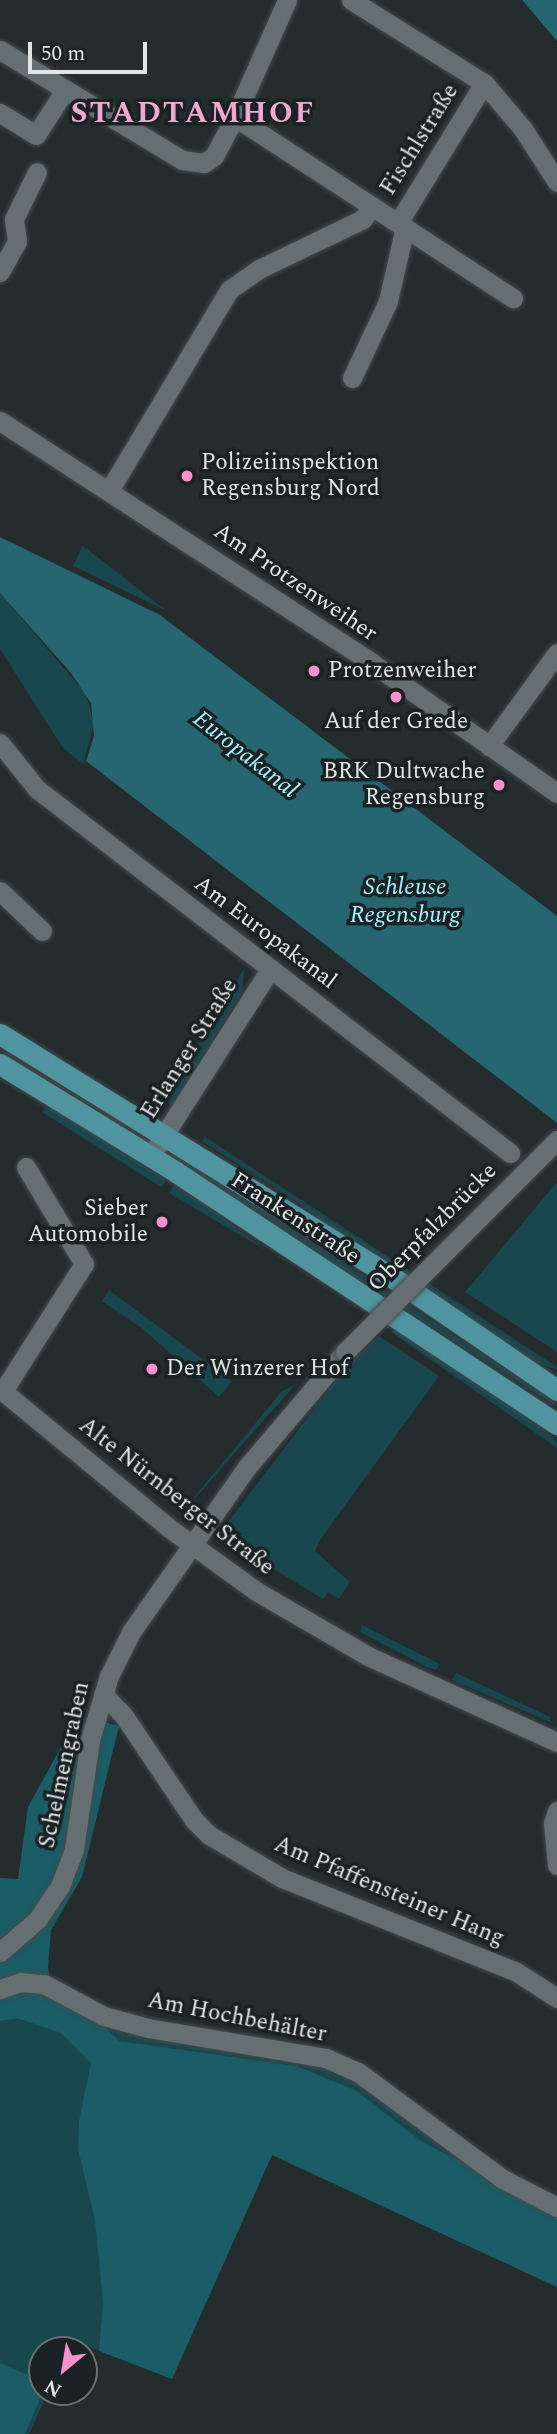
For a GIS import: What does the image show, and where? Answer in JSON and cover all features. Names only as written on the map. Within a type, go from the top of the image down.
[{"type":"main road","name":"Frankenstraße","points":[[0,1034],[166,1134],[386,1273],[557,1390]]},
{"type":"main road","name":"Frankenstraße","points":[[0,1064],[150,1157],[557,1424]]},
{"type":"street","points":[[0,50],[181,160],[205,163],[214,156],[235,117],[287,0]]},
{"type":"street","points":[[351,0],[484,83],[523,130],[557,182]]},
{"type":"street","name":"Fischlstraße","points":[[352,378],[388,301],[401,225],[484,83]]},
{"type":"street","points":[[0,113],[36,135],[65,90]]},
{"type":"street","points":[[235,117],[513,298]]},
{"type":"street","points":[[0,272],[17,241],[14,219],[37,172]]},
{"type":"street","points":[[110,489],[229,290],[259,269],[363,219],[372,206]]},
{"type":"street","name":"Am Protzenweiher","points":[[0,421],[110,489],[557,793]]},
{"type":"street","points":[[489,746],[557,653]]},
{"type":"street","name":"Am Europakanal","points":[[0,743],[37,789],[510,1153]]},
{"type":"street","points":[[0,891],[42,931]]},
{"type":"street","name":"Erlanger Straße","points":[[150,1157],[271,968]]},
{"type":"street","name":"Oberpfalzbrücke","points":[[189,1544],[345,1352],[557,1140]]},
{"type":"street","points":[[2,1390],[84,1265],[26,1167]]},
{"type":"street","name":"Alte Nürnberger Straße","points":[[2,1390],[189,1544],[334,1638],[557,1742]]},
{"type":"street","name":"Schelmengraben","points":[[0,1952],[37,1920],[60,1886],[74,1849],[90,1740],[103,1694],[131,1632],[189,1544]]},
{"type":"street","name":"Am Pfaffensteiner Hang","points":[[103,1694],[124,1716],[194,1820],[209,1835],[282,1878],[515,1971],[557,1998]]},
{"type":"street","points":[[557,1811],[553,1823],[557,1865]]},
{"type":"street","name":"Am Hochbehälter","points":[[0,1989],[20,1982],[44,1984],[104,2015],[148,2028],[326,2058],[358,2072],[501,2178],[557,2207]]},
{"type":"shaded area","points":[[83,546],[167,611],[73,566]]},
{"type":"shaded area","points":[[0,593],[86,694],[94,724],[83,764],[63,748],[0,649]]},
{"type":"shaded area","points":[[244,969],[242,992],[172,1105],[164,1099]]},
{"type":"shaded area","points":[[45,1108],[52,1108],[166,1180],[161,1187],[42,1112]]},
{"type":"shaded area","points":[[205,1137],[557,1367],[557,1370],[527,1358],[335,1232],[302,1205],[202,1141]]},
{"type":"shaded area","points":[[190,1162],[554,1401],[557,1407],[186,1169]]},
{"type":"shaded area","points":[[557,1182],[557,1352],[465,1292]]},
{"type":"shaded area","points":[[174,1185],[206,1205],[267,1251],[169,1193]]},
{"type":"shaded area","points":[[109,1290],[232,1381],[219,1397],[143,1329],[102,1301]]},
{"type":"shaded area","points":[[395,1328],[518,1410],[557,1442],[557,1448],[391,1332]]},
{"type":"shaded area","points":[[379,1336],[439,1376],[320,1540],[315,1551],[350,1582],[339,1599],[328,1592],[323,1599],[218,1535],[347,1366]]},
{"type":"shaded area","points":[[295,1385],[196,1497],[191,1501],[282,1391]]},
{"type":"shaded area","points":[[362,1625],[440,1664],[436,1670],[427,1667],[360,1632]]},
{"type":"shaded area","points":[[456,1673],[550,1717],[550,1722],[452,1680]]},
{"type":"shaded area","points":[[78,1716],[119,1726],[82,1877],[51,1930],[48,1966],[52,1999],[103,2025],[119,2041],[296,2066],[355,2090],[421,2141],[557,2213],[557,2287],[272,2155],[172,2379],[99,2351],[103,2302],[95,2220],[78,2149],[79,2121],[91,2063],[61,2033],[17,2018],[0,2021],[0,1878],[18,1879],[28,1807]]},
{"type":"shaded area","points":[[0,1989],[104,2016],[326,2058],[501,2178],[557,2287],[272,2155],[172,2379],[98,2350],[98,2336],[28,2336],[28,2406],[42,2406],[29,2434],[0,2434]]},
{"type":"shaded area","points":[[0,2363],[28,2375],[28,2406],[37,2406],[25,2434],[0,2434]]},
{"type":"water","points":[[522,0],[557,0],[557,41]]},
{"type":"water","name":"Schleuse Regensburg","points":[[0,537],[160,615],[557,916],[557,1123],[86,761],[94,736],[91,703],[71,673],[0,593]]},
{"type":"place","name":"Polizeiinspektion Regensburg Nord","points":[[187,476]]},
{"type":"place","name":"Protzenweiher","points":[[314,671]]},
{"type":"place","name":"Auf der Grede","points":[[396,697]]},
{"type":"place","name":"BRK Dultwache Regensburg","points":[[499,785]]},
{"type":"place","name":"Sieber Automobile","points":[[162,1222]]},
{"type":"place","name":"Der Winzerer Hof","points":[[152,1369]]},
{"type":"district","name":"STADTAMHOF","points":[[193,113]]},
{"type":"water label","name":"Europakanal","points":[[245,755]]}]
